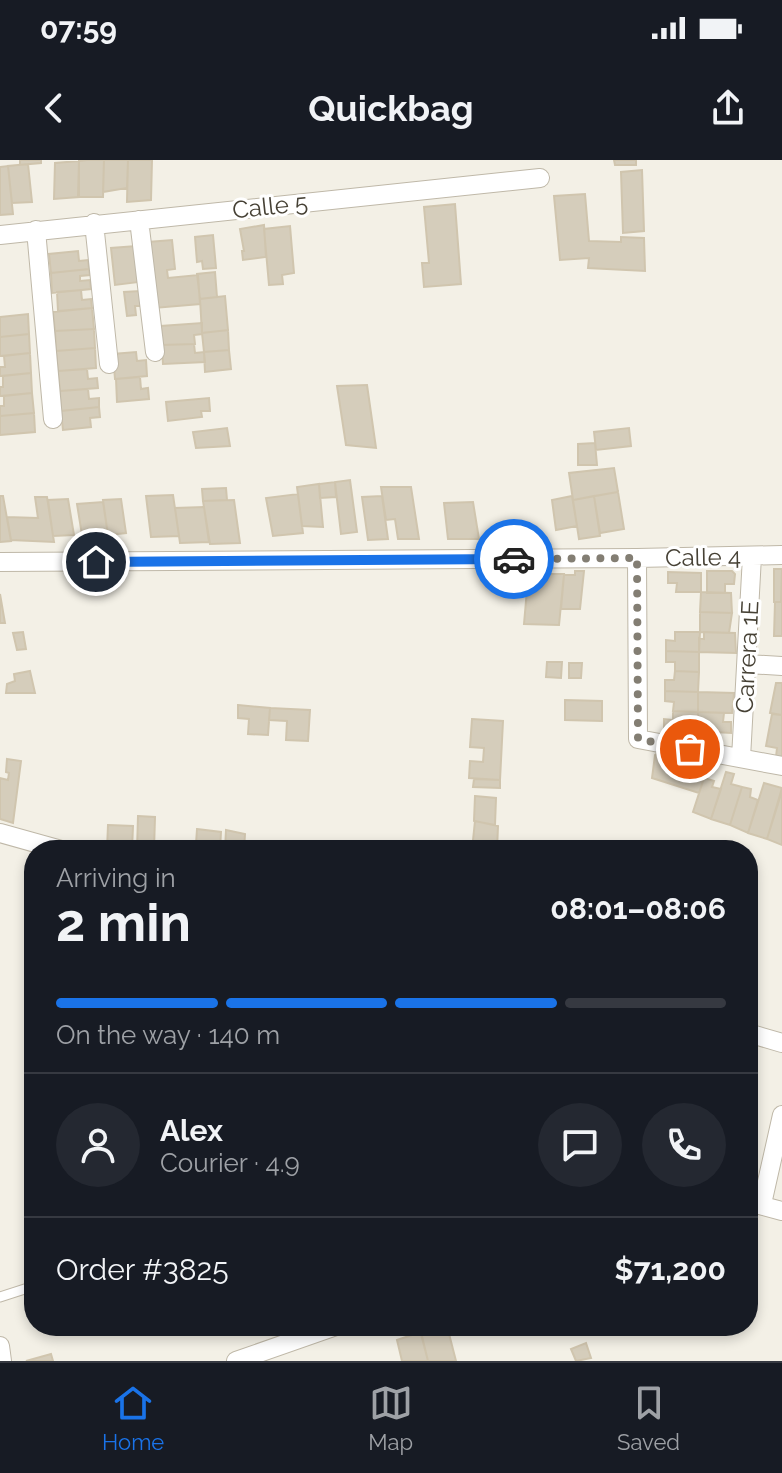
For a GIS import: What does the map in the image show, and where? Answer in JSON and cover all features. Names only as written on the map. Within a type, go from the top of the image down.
[{"type":"street","name":"Calle 5","points":[[0,235],[540,178]]},
{"type":"street","points":[[139,220],[155,352]]},
{"type":"street","points":[[94,223],[109,364]]},
{"type":"street","points":[[36,230],[53,419]]},
{"type":"street","name":"Calle 4","points":[[0,562],[782,555]]},
{"type":"street","name":"Carrera 1E","points":[[741,758],[752,556]]},
{"type":"street","points":[[637,558],[638,739],[782,766]]},
{"type":"street","points":[[747,664],[782,666]]},
{"type":"street","points":[[0,833],[25,840]]},
{"type":"street","points":[[758,1036],[782,1043]]},
{"type":"street","points":[[758,1193],[782,1115]]},
{"type":"street","points":[[758,1204],[782,1211]]},
{"type":"street","points":[[236,1361],[307,1336]]},
{"type":"street","points":[[0,1346],[2,1361]]},
{"type":"lane","points":[[0,1297],[24,1289]]},
{"type":"building","points":[[20,160],[41,160],[41,163],[20,165]]},
{"type":"building","points":[[104,160],[103,197],[78,197],[79,161]]},
{"type":"building","points":[[104,160],[128,160],[127,188],[103,192]]},
{"type":"building","points":[[128,160],[152,160],[151,200],[127,202]]},
{"type":"building","points":[[614,160],[636,160],[636,165],[615,165]]},
{"type":"building","points":[[79,161],[79,197],[54,199],[55,163]]},
{"type":"building","points":[[28,164],[32,202],[12,203],[8,166]]},
{"type":"building","points":[[8,166],[13,214],[0,215],[0,167]]},
{"type":"building","points":[[642,170],[644,231],[623,233],[621,172]]},
{"type":"building","points":[[585,194],[589,241],[621,242],[621,237],[644,238],[645,271],[588,268],[589,258],[560,260],[554,196]]},
{"type":"building","points":[[455,204],[461,284],[424,287],[422,263],[429,263],[424,207]]},
{"type":"building","points":[[264,225],[266,257],[243,260],[240,229]]},
{"type":"building","points":[[290,226],[294,273],[282,275],[283,284],[269,285],[264,229]]},
{"type":"building","points":[[213,235],[216,268],[203,269],[202,261],[197,262],[195,237]]},
{"type":"building","points":[[172,240],[175,269],[167,270],[168,278],[198,275],[200,304],[154,308],[148,242]]},
{"type":"building","points":[[136,246],[139,282],[115,285],[111,248]]},
{"type":"building","points":[[78,251],[79,261],[88,260],[89,269],[51,273],[49,254]]},
{"type":"building","points":[[89,269],[90,275],[80,276],[80,281],[90,280],[91,289],[52,293],[51,273]]},
{"type":"building","points":[[215,272],[217,297],[200,299],[197,274]]},
{"type":"building","points":[[81,290],[82,300],[91,299],[92,308],[58,311],[57,292]]},
{"type":"building","points":[[140,291],[141,306],[135,306],[136,315],[127,316],[124,292]]},
{"type":"building","points":[[225,296],[228,330],[202,333],[200,299]]},
{"type":"building","points":[[92,308],[94,329],[55,331],[53,312]]},
{"type":"building","points":[[28,314],[29,334],[0,337],[0,317]]},
{"type":"building","points":[[202,323],[202,334],[194,335],[195,344],[162,345],[161,326]]},
{"type":"building","points":[[94,329],[95,348],[56,351],[55,331]]},
{"type":"building","points":[[228,330],[229,350],[204,352],[202,333]]},
{"type":"building","points":[[29,334],[30,353],[0,356],[0,337]]},
{"type":"building","points":[[194,344],[195,353],[204,352],[205,362],[163,364],[162,345]]},
{"type":"building","points":[[95,348],[96,368],[58,371],[56,351]]},
{"type":"building","points":[[229,350],[231,369],[205,372],[204,352]]},
{"type":"building","points":[[136,352],[137,361],[146,360],[147,376],[115,379],[113,354]]},
{"type":"building","points":[[30,353],[31,373],[0,376],[0,367],[5,367],[4,356]]},
{"type":"building","points":[[87,369],[88,379],[97,378],[98,388],[60,391],[58,371]]},
{"type":"building","points":[[31,373],[32,393],[0,396],[3,376]]},
{"type":"building","points":[[140,377],[141,389],[148,388],[149,399],[117,402],[116,379]]},
{"type":"building","points":[[367,385],[376,448],[346,445],[337,386]]},
{"type":"building","points":[[88,389],[89,399],[99,398],[99,407],[61,411],[60,391]]},
{"type":"building","points":[[32,393],[34,413],[0,416],[4,396]]},
{"type":"building","points":[[209,398],[210,411],[201,411],[202,417],[168,421],[166,402]]},
{"type":"building","points":[[99,407],[100,417],[90,418],[91,427],[63,430],[61,411]]},
{"type":"building","points":[[34,413],[35,432],[0,435],[0,416]]},
{"type":"building","points":[[227,428],[230,446],[196,448],[193,432]]},
{"type":"building","points":[[629,428],[631,446],[596,450],[594,432]]},
{"type":"building","points":[[595,443],[597,465],[578,465],[578,444]]},
{"type":"building","points":[[614,468],[618,492],[573,500],[569,473]]},
{"type":"building","points":[[350,480],[357,532],[341,534],[335,482]]},
{"type":"building","points":[[335,482],[336,497],[320,498],[319,484]]},
{"type":"building","points":[[319,484],[323,527],[302,526],[297,487]]},
{"type":"building","points":[[381,487],[411,487],[419,539],[398,539],[395,519],[386,520]]},
{"type":"building","points":[[226,488],[227,500],[203,501],[202,489]]},
{"type":"building","points":[[618,492],[624,529],[600,533],[594,496]]},
{"type":"building","points":[[298,494],[303,533],[273,536],[266,498]]},
{"type":"building","points":[[173,495],[179,536],[151,537],[146,496]]},
{"type":"building","points":[[0,496],[3,496],[11,541],[0,542]]},
{"type":"building","points":[[382,496],[388,539],[368,540],[362,497]]},
{"type":"building","points":[[572,496],[577,526],[556,530],[552,500]]},
{"type":"building","points":[[594,496],[600,536],[579,539],[573,500]]},
{"type":"building","points":[[35,497],[47,497],[54,542],[11,540],[7,517],[38,518]]},
{"type":"building","points":[[68,499],[74,535],[53,536],[48,500]]},
{"type":"building","points":[[121,499],[126,533],[108,535],[103,500]]},
{"type":"building","points":[[234,500],[240,543],[210,544],[203,501]]},
{"type":"building","points":[[103,502],[108,535],[82,535],[77,504]]},
{"type":"building","points":[[473,502],[479,539],[448,539],[444,503]]},
{"type":"building","points":[[204,507],[209,542],[180,543],[175,508]]},
{"type":"building","points":[[774,569],[782,569],[781,602],[774,602]]},
{"type":"building","points":[[575,571],[584,571],[580,609],[561,609],[564,575],[575,575]]},
{"type":"building","points":[[707,571],[732,571],[735,574],[734,584],[725,584],[725,593],[707,593]]},
{"type":"building","points":[[668,572],[701,573],[701,592],[676,592],[677,583],[668,583]]},
{"type":"building","points":[[545,574],[564,574],[559,625],[524,624],[528,578],[545,577]]},
{"type":"building","points":[[701,592],[731,593],[732,613],[700,612]]},
{"type":"building","points":[[0,594],[5,623],[0,623]]},
{"type":"building","points":[[775,602],[782,602],[782,636],[774,636]]},
{"type":"building","points":[[700,612],[732,613],[729,633],[700,632]]},
{"type":"building","points":[[23,632],[26,649],[17,650],[13,633]]},
{"type":"building","points":[[675,632],[700,632],[699,652],[666,651],[666,640],[675,641]]},
{"type":"building","points":[[704,632],[735,633],[736,653],[699,652],[699,638],[704,639]]},
{"type":"building","points":[[666,651],[699,652],[699,672],[675,671],[675,662],[666,662]]},
{"type":"building","points":[[547,662],[562,662],[561,678],[546,677]]},
{"type":"building","points":[[569,663],[582,663],[581,678],[569,678]]},
{"type":"building","points":[[30,671],[35,693],[6,693],[7,684],[15,681],[14,674]]},
{"type":"building","points":[[675,671],[699,672],[698,692],[665,691],[665,680],[674,680]]},
{"type":"building","points":[[776,683],[782,683],[782,715],[770,713]]},
{"type":"building","points":[[665,691],[698,692],[698,712],[673,711],[674,702],[665,701]]},
{"type":"building","points":[[698,692],[734,693],[732,713],[698,712]]},
{"type":"building","points":[[565,700],[602,701],[602,721],[565,720]]},
{"type":"building","points":[[238,705],[270,708],[268,735],[248,734],[249,719],[238,718]]},
{"type":"building","points":[[270,708],[310,710],[308,741],[286,740],[287,721],[269,720]]},
{"type":"building","points":[[673,711],[698,712],[697,731],[664,730],[664,719],[673,720]]},
{"type":"building","points":[[698,712],[724,713],[723,722],[731,722],[731,733],[697,731]]},
{"type":"building","points":[[772,714],[782,715],[782,758],[776,757],[777,748],[766,746]]},
{"type":"building","points":[[472,719],[503,721],[500,780],[469,778],[470,761],[483,762],[484,748],[470,747]]},
{"type":"building","points":[[659,752],[679,758],[678,765],[706,773],[699,793],[652,778],[655,755]]},
{"type":"building","points":[[7,759],[21,761],[13,823],[0,819],[0,778],[8,780]]},
{"type":"building","points":[[726,772],[734,774],[731,784],[742,787],[730,825],[711,819]]},
{"type":"building","points":[[704,778],[714,781],[712,787],[721,789],[711,819],[693,812]]},
{"type":"building","points":[[474,779],[500,780],[500,788],[473,787]]},
{"type":"building","points":[[764,783],[782,788],[767,839],[748,833]]},
{"type":"building","points":[[742,787],[751,789],[750,797],[758,800],[748,833],[730,825]]},
{"type":"building","points":[[782,791],[782,845],[767,839]]},
{"type":"building","points":[[475,796],[496,798],[495,825],[474,821]]},
{"type":"building","points":[[138,816],[155,817],[154,840],[137,840]]},
{"type":"building","points":[[475,821],[498,826],[497,840],[473,840]]},
{"type":"building","points":[[108,825],[133,826],[132,840],[107,840]]},
{"type":"building","points":[[197,829],[221,832],[221,840],[196,840]]},
{"type":"building","points":[[226,830],[245,834],[245,840],[226,840]]},
{"type":"building","points":[[422,1336],[450,1336],[456,1361],[428,1361]]},
{"type":"building","points":[[422,1336],[428,1361],[402,1361],[397,1340]]},
{"type":"building","points":[[586,1343],[591,1358],[576,1361],[571,1349]]},
{"type":"building","points":[[51,1354],[53,1361],[26,1361]]},
{"type":"way so far","points":[[514,559],[637,558],[638,739],[690,749]]},
{"type":"route","points":[[96,562],[514,559]]}]
